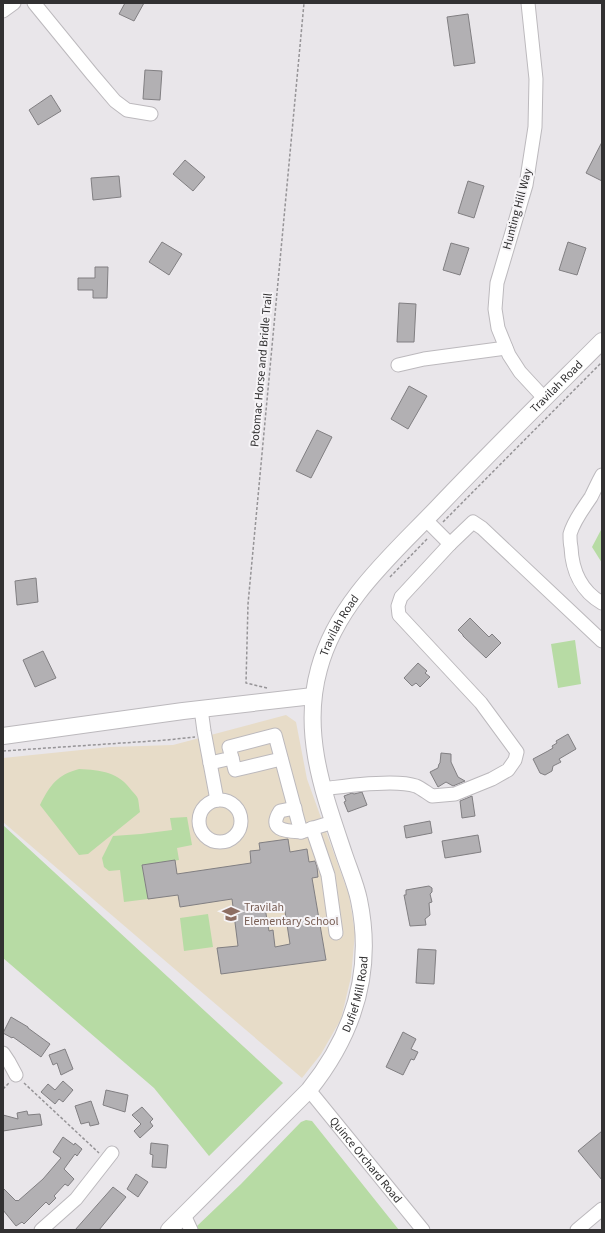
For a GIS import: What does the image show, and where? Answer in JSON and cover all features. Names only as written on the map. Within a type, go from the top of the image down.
[{"type":"main road","name":"Travilah Road","points":[[313,696],[327,644],[338,621],[359,590],[430,525],[544,399],[602,341]]},
{"type":"main road","points":[[3,736],[201,709],[313,696]]},
{"type":"main road","name":"Dufief Mill Road","points":[[169,1230],[309,1090],[323,1072],[340,1044],[356,1006],[362,968],[364,930],[359,898],[317,768],[312,725],[313,696]]},
{"type":"street","points":[[3,11],[14,3]]},
{"type":"street","points":[[34,3],[115,101],[127,110],[151,114]]},
{"type":"street","name":"Hunting Hill Way","points":[[528,3],[536,79],[535,127],[526,185],[497,283],[495,309],[498,328],[509,355],[520,372],[544,399]]},
{"type":"street","points":[[398,365],[424,359],[506,348]]},
{"type":"street","points":[[602,475],[591,496],[576,519],[570,536],[573,568],[578,579],[584,588],[595,599],[602,603]]},
{"type":"street","points":[[323,789],[374,784],[407,784],[418,787],[432,796],[455,794],[492,779],[508,770],[515,760],[517,752],[482,705],[399,615],[398,606],[400,597],[450,544],[474,522],[602,641]]},
{"type":"street","points":[[430,525],[450,544]]},
{"type":"street","points":[[201,709],[217,800]]},
{"type":"street","points":[[281,759],[235,770],[229,748],[275,735],[295,808],[328,875],[336,933]]},
{"type":"street","points":[[210,763],[232,758]]},
{"type":"street","points":[[295,808],[280,811],[276,818],[276,824],[279,829],[284,831],[307,830],[334,822]]},
{"type":"street","points":[[3,1053],[16,1076]]},
{"type":"street","name":"Quince Orchard Road","points":[[309,1090],[423,1230]]},
{"type":"street","points":[[41,1230],[76,1199],[109,1156]]},
{"type":"street","points":[[577,1230],[602,1209]]},
{"type":"street","points":[[184,1215],[191,1230]]},
{"type":"path","name":"Potomac Horse and Bridle Trail","points":[[273,690],[246,683],[248,604],[304,3]]},
{"type":"path","points":[[387,579],[430,525],[602,362]]},
{"type":"path","points":[[3,751],[197,737]]},
{"type":"path","points":[[16,1076],[109,1156]]},
{"type":"shaded area","name":"Travilah Elementary School","points":[[286,715],[296,722],[307,779],[349,895],[355,933],[351,977],[341,1019],[321,1054],[302,1078],[3,822],[3,758],[110,747],[173,745]]},
{"type":"green space","points":[[602,528],[602,563],[592,547]]},
{"type":"green space","points":[[575,640],[581,684],[558,688],[551,644]]},
{"type":"green space","points":[[79,769],[102,771],[121,780],[137,797],[140,812],[88,854],[79,855],[40,805],[47,792],[55,782],[65,774]]},
{"type":"green space","points":[[187,817],[192,845],[177,848],[179,860],[142,865],[148,899],[124,902],[120,870],[109,871],[104,867],[102,858],[113,836],[172,830],[170,818]]},
{"type":"green space","points":[[3,825],[283,1083],[209,1156],[154,1088],[3,958]]},
{"type":"green space","points":[[208,914],[213,947],[184,951],[180,918]]},
{"type":"green space","points":[[306,1120],[312,1121],[399,1230],[198,1230],[196,1227],[241,1184],[301,1122]]},
{"type":"building","points":[[125,3],[144,3],[134,21],[119,14]]},
{"type":"building","points":[[468,14],[475,63],[454,66],[447,17]]},
{"type":"building","points":[[145,70],[162,71],[160,100],[143,99]]},
{"type":"building","points":[[51,95],[61,111],[38,125],[29,110]]},
{"type":"building","points":[[602,142],[602,181],[586,173]]},
{"type":"building","points":[[185,160],[205,177],[193,191],[173,174]]},
{"type":"building","points":[[119,176],[121,197],[93,200],[91,178]]},
{"type":"building","points":[[468,181],[484,186],[474,218],[458,213]]},
{"type":"building","points":[[162,242],[182,254],[169,275],[149,262]]},
{"type":"building","points":[[568,242],[586,248],[577,275],[559,270]]},
{"type":"building","points":[[451,243],[469,248],[460,275],[443,270]]},
{"type":"building","points":[[95,267],[108,267],[107,298],[93,298],[93,290],[78,290],[78,278],[95,278]]},
{"type":"building","points":[[399,303],[416,304],[414,342],[397,342]]},
{"type":"building","points":[[409,386],[427,396],[408,429],[391,419]]},
{"type":"building","points":[[317,430],[332,437],[311,478],[296,471]]},
{"type":"building","points":[[36,578],[38,602],[17,605],[15,581]]},
{"type":"building","points":[[470,618],[489,637],[492,634],[501,643],[486,658],[458,630]]},
{"type":"building","points":[[43,651],[56,678],[35,687],[23,660]]},
{"type":"building","points":[[418,663],[427,671],[425,673],[430,677],[420,687],[416,683],[412,686],[404,678]]},
{"type":"building","points":[[568,734],[576,749],[559,759],[561,762],[553,766],[552,771],[545,775],[540,773],[533,759],[553,748],[552,746],[557,743],[556,741]]},
{"type":"building","points":[[441,753],[451,754],[451,762],[458,777],[465,781],[453,786],[446,782],[438,787],[430,772],[438,768]]},
{"type":"building","points":[[362,792],[367,805],[348,812],[344,802],[346,801],[344,796]]},
{"type":"building","points":[[472,796],[475,816],[462,818],[460,801]]},
{"type":"building","points":[[430,821],[432,833],[406,838],[404,826]]},
{"type":"building","points":[[478,835],[481,852],[445,858],[442,841]]},
{"type":"building","points":[[288,839],[290,852],[307,849],[309,862],[315,861],[318,877],[312,878],[326,960],[221,974],[217,948],[238,946],[232,899],[180,907],[178,895],[148,899],[142,865],[175,860],[177,874],[251,863],[250,851],[260,850],[259,843]],"holes":[[[284,905],[290,944],[275,947],[273,930],[269,931],[265,908]]]},
{"type":"building","points":[[429,886],[432,888],[432,892],[430,894],[432,902],[429,903],[430,915],[425,919],[426,925],[410,926],[404,895],[406,895],[406,890]]},
{"type":"building","points":[[418,949],[436,950],[434,984],[416,983]]},
{"type":"building","points":[[11,1017],[28,1027],[50,1044],[41,1057],[13,1037],[12,1038],[3,1033]]},
{"type":"building","points":[[403,1032],[416,1039],[411,1049],[418,1052],[414,1060],[411,1059],[403,1075],[386,1067]]},
{"type":"building","points":[[65,1049],[73,1069],[61,1075],[57,1063],[53,1065],[49,1055]]},
{"type":"building","points":[[63,1081],[73,1090],[63,1102],[59,1099],[55,1104],[41,1092],[48,1084],[55,1090]]},
{"type":"building","points":[[106,1090],[128,1095],[125,1112],[103,1105]]},
{"type":"building","points":[[91,1101],[99,1124],[90,1126],[89,1122],[81,1124],[75,1106]]},
{"type":"building","points":[[142,1107],[153,1119],[150,1122],[153,1126],[140,1138],[134,1131],[141,1124],[132,1115]]},
{"type":"building","points":[[27,1111],[28,1115],[40,1114],[42,1125],[3,1131],[3,1115],[18,1119],[17,1113]]},
{"type":"building","points":[[602,1131],[602,1180],[578,1151]]},
{"type":"building","points":[[63,1137],[74,1145],[75,1143],[82,1149],[77,1156],[75,1154],[64,1169],[74,1179],[68,1186],[65,1184],[54,1196],[56,1198],[49,1205],[46,1202],[24,1224],[22,1222],[16,1226],[3,1210],[3,1188],[16,1201],[18,1201],[43,1179],[61,1158],[53,1152]]},
{"type":"building","points":[[151,1143],[168,1145],[166,1168],[152,1167],[153,1155],[150,1154]]},
{"type":"building","points":[[136,1174],[148,1182],[138,1197],[127,1189]]},
{"type":"building","points":[[113,1187],[126,1197],[99,1230],[75,1230]]},
{"type":"place","name":"Travilah Elementary School","points":[[231,914]]}]
